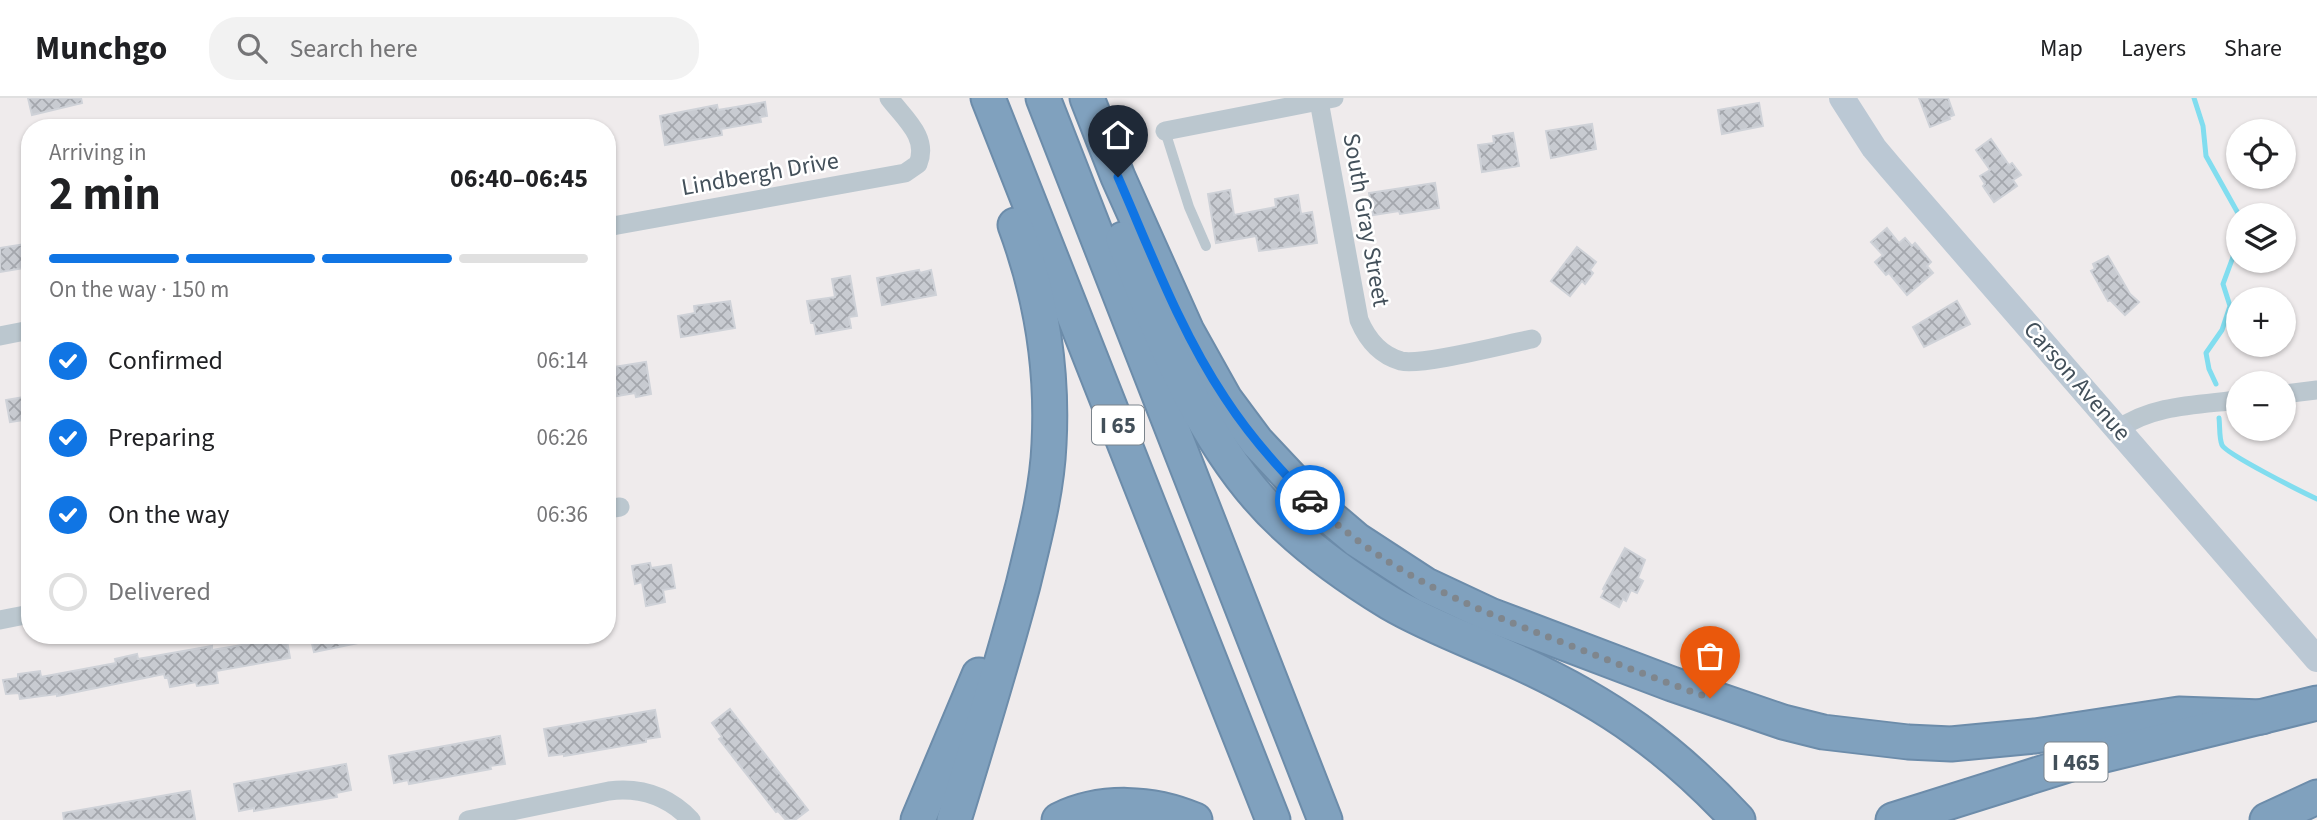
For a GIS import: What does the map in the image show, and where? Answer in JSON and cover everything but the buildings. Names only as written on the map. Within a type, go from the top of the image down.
[{"type":"highway","points":[[954,820],[999,675],[1036,533],[1049,446],[1049,386],[1043,327],[1031,270],[968,98]]},
{"type":"highway","name":"I 65","points":[[988,98],[1273,820]]},
{"type":"highway","name":"I 65","points":[[1043,98],[1325,820]]},
{"type":"highway","points":[[1067,98],[1170,357],[1216,439],[1260,499],[1286,527],[1323,557],[1392,604],[1556,680],[1641,731],[1704,784],[1738,820]]},
{"type":"highway","points":[[1087,98],[1118,177],[1187,331],[1225,399],[1278,465],[1318,507],[1357,540],[1426,585],[1490,615],[1684,689],[1783,722],[1844,735],[1908,743],[1951,744],[2024,738],[2179,714],[2262,716]]},
{"type":"highway","points":[[918,820],[1036,533]]},
{"type":"highway","name":"I 465","points":[[1893,820],[2080,761],[2317,702]]},
{"type":"highway","points":[[2267,820],[2317,797]]},
{"type":"highway","points":[[1059,820],[1079,812],[1121,805],[1163,809],[1195,820]]},
{"type":"main road","name":"Carson Avenue","points":[[1843,98],[1889,167],[2313,654]]},
{"type":"street","name":"Lindbergh Drive","points":[[616,225],[905,173],[918,164],[922,151],[912,125],[889,98]]},
{"type":"street","points":[[1165,131],[1326,99]]},
{"type":"street","name":"South Gray Street","points":[[1326,99],[1359,320],[1365,336],[1373,344],[1404,362],[1532,339]]},
{"type":"street","points":[[0,336],[21,332]]},
{"type":"street","points":[[2296,393],[2317,390]]},
{"type":"street","points":[[2119,429],[2150,412],[2226,402]]},
{"type":"street","points":[[0,620],[21,616]]},
{"type":"street","points":[[468,820],[609,791],[638,790],[665,799],[691,820]]},
{"type":"lane","points":[[1165,131],[1189,207],[1206,246]]},
{"type":"waterway","points":[[2194,98],[2203,126],[2206,156],[2232,203]]},
{"type":"waterway","points":[[2216,384],[2206,353],[2222,330],[2230,306],[2223,284],[2227,273]]},
{"type":"waterway","points":[[2219,418],[2221,442],[2227,450],[2317,499]]},
{"type":"way so far","points":[[1310,500],[1379,556],[1447,596],[1490,615],[1710,698]]},
{"type":"route","points":[[1118,177],[1187,331],[1210,374],[1257,442],[1310,500]]}]
